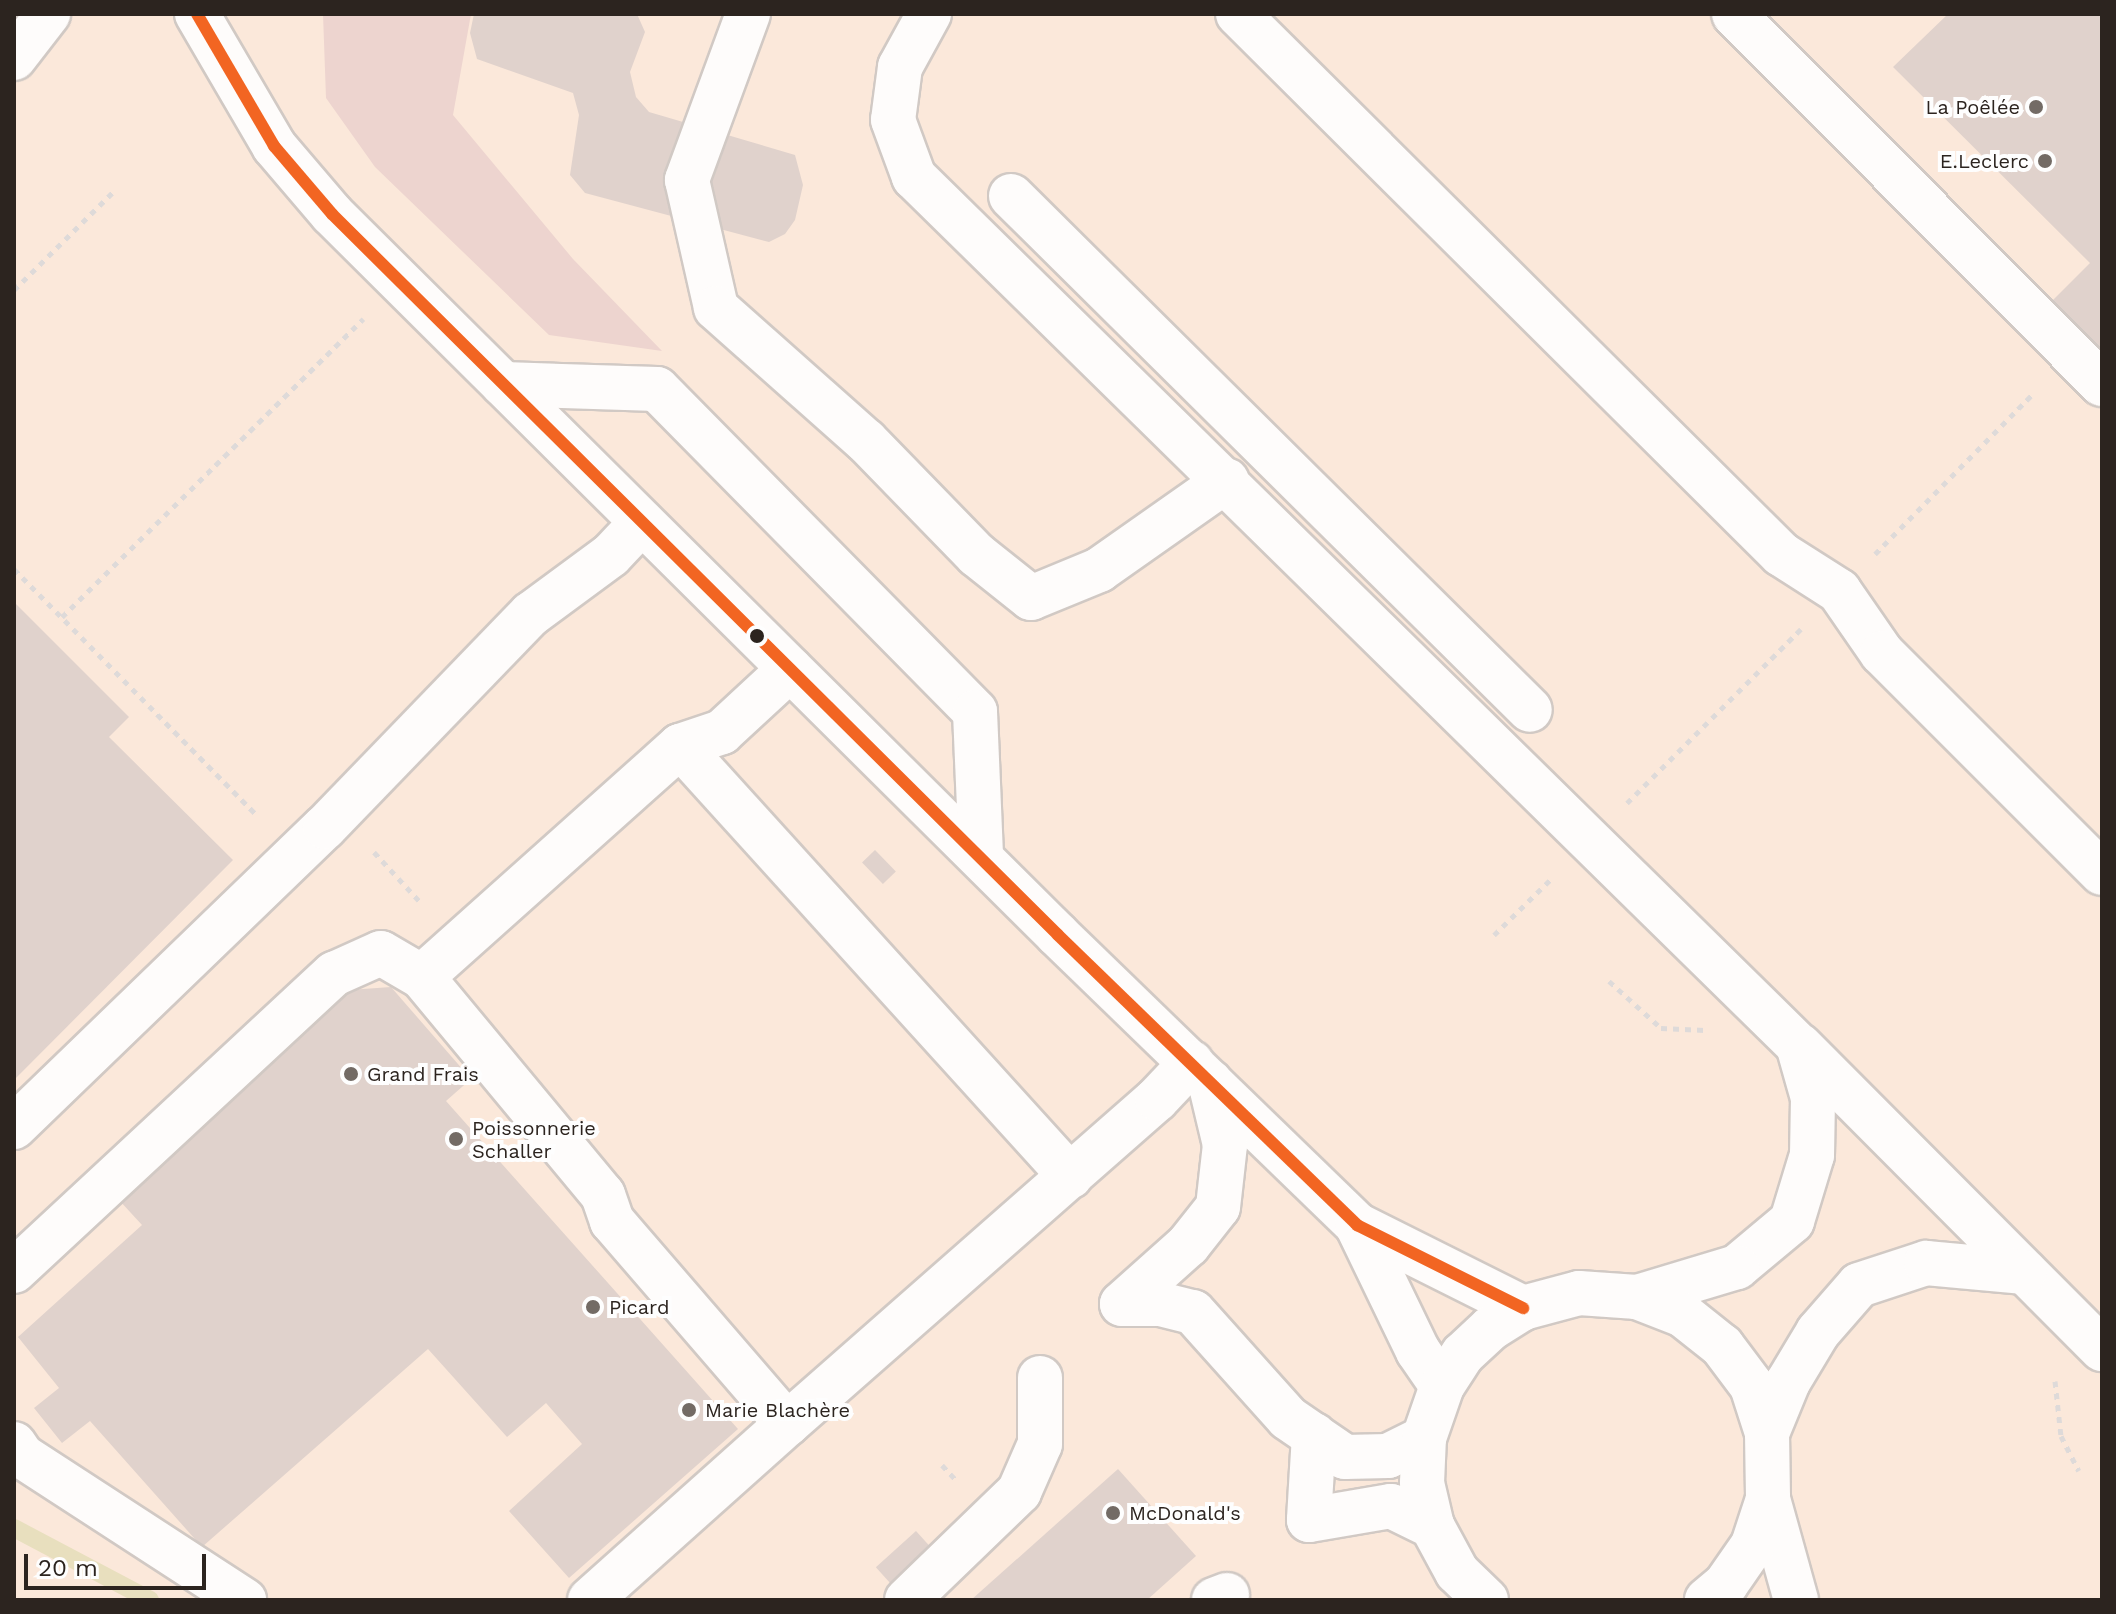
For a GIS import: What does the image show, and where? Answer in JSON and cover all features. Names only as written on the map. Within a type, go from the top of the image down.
[{"type":"street","points":[[14,58],[48,14]]},
{"type":"street","points":[[197,14],[274,146],[400,282],[1200,1073],[1357,1225],[1523,1308]]},
{"type":"street","points":[[748,14],[687,180],[716,308],[866,441],[977,555],[1031,598],[1099,570],[1227,480]]},
{"type":"street","points":[[929,14],[900,67],[893,120],[914,177],[1227,480],[1588,842],[1785,1032],[2102,1349]]},
{"type":"street","points":[[1238,14],[1761,535],[1839,591],[1882,653],[2102,873]]},
{"type":"street","points":[[1734,14],[2087,369]]},
{"type":"street","points":[[1011,196],[1530,710]]},
{"type":"street","points":[[503,384],[657,389],[975,712],[981,857]]},
{"type":"street","points":[[14,1127],[325,827],[531,614],[611,555],[642,522]]},
{"type":"street","points":[[422,977],[680,746],[722,732],[790,669]]},
{"type":"street","points":[[680,746],[1070,1176]]},
{"type":"street","points":[[14,1271],[334,974],[381,953],[422,977],[603,1195],[612,1221],[787,1424]]},
{"type":"street","points":[[1637,1297],[1737,1267],[1792,1221],[1812,1155],[1813,1098],[1785,1032]]},
{"type":"street","points":[[590,1600],[1070,1176],[1200,1073]]},
{"type":"street","points":[[1200,1073],[1225,1145],[1218,1207],[1188,1245],[1122,1304],[1160,1304],[1193,1312],[1288,1418],[1345,1457],[1388,1456],[1424,1438]]},
{"type":"street","points":[[1357,1225],[1418,1351],[1442,1386]]},
{"type":"street","points":[[1767,1433],[1788,1382],[1818,1332],[1859,1285],[1926,1263],[2025,1272]]},
{"type":"street","points":[[1486,1600],[1457,1572],[1432,1526],[1422,1483],[1424,1438],[1442,1386],[1472,1345],[1523,1308],[1579,1293],[1637,1297],[1683,1315],[1722,1346],[1752,1386],[1767,1433],[1768,1499],[1796,1600]]},
{"type":"street","points":[[907,1600],[1019,1492],[1040,1444],[1040,1378]]},
{"type":"street","points":[[1314,1435],[1309,1520],[1391,1506],[1432,1526]]},
{"type":"street","points":[[14,1444],[22,1456],[244,1600]]},
{"type":"street","points":[[1707,1600],[1726,1584],[1753,1545],[1768,1499]]},
{"type":"path","points":[[14,290],[115,190]]},
{"type":"path","points":[[62,617],[400,282]]},
{"type":"path","points":[[1494,935],[1839,591],[2087,369]]},
{"type":"path","points":[[14,569],[268,826],[354,831],[459,943]]},
{"type":"path","points":[[1609,981],[1661,1028],[1691,1033],[1785,1032]]},
{"type":"shaded area","points":[[14,14],[2102,14],[2102,1600],[14,1600]]},
{"type":"shaded area","points":[[323,14],[471,14],[453,115],[573,259],[662,351],[549,335],[375,167],[326,98]]},
{"type":"building","points":[[474,14],[637,14],[645,32],[630,72],[636,97],[649,112],[795,155],[803,185],[795,220],[785,234],[769,242],[585,193],[570,175],[579,115],[573,93],[477,59],[470,33]]},
{"type":"building","name":"E.Leclerc","points":[[1948,14],[2102,14],[2102,364],[2046,307],[2090,263],[1893,67]]},
{"type":"building","points":[[14,602],[129,717],[109,737],[233,860],[14,1080]]},
{"type":"building","points":[[875,850],[896,872],[883,884],[862,863]]},
{"type":"building","points":[[391,987],[471,1079],[446,1101],[738,1429],[569,1578],[509,1511],[582,1444],[546,1403],[507,1437],[428,1349],[202,1547],[90,1421],[62,1443],[34,1408],[59,1388],[18,1337],[142,1225],[119,1200],[349,990]]},
{"type":"building","name":"McDonald's","points":[[1118,1469],[1196,1556],[1147,1600],[971,1600]]},
{"type":"building","points":[[916,1531],[934,1551],[894,1587],[876,1567]]},
{"type":"waterway","points":[[14,1528],[150,1600]]},
{"type":"transit line","points":[[197,14],[274,146],[332,214],[1058,935],[1357,1225],[1523,1308]]},
{"type":"place","name":"La Poêlée","points":[[2036,107]]},
{"type":"place","name":"E.Leclerc","points":[[2045,161]]},
{"type":"place","name":"Grand Frais","points":[[351,1074]]},
{"type":"place","name":"Poissonnerie Schaller","points":[[456,1139]]},
{"type":"place","name":"Picard","points":[[593,1307]]},
{"type":"place","name":"Marie Blachère","points":[[689,1410]]},
{"type":"place","name":"McDonald's","points":[[1113,1513]]}]
